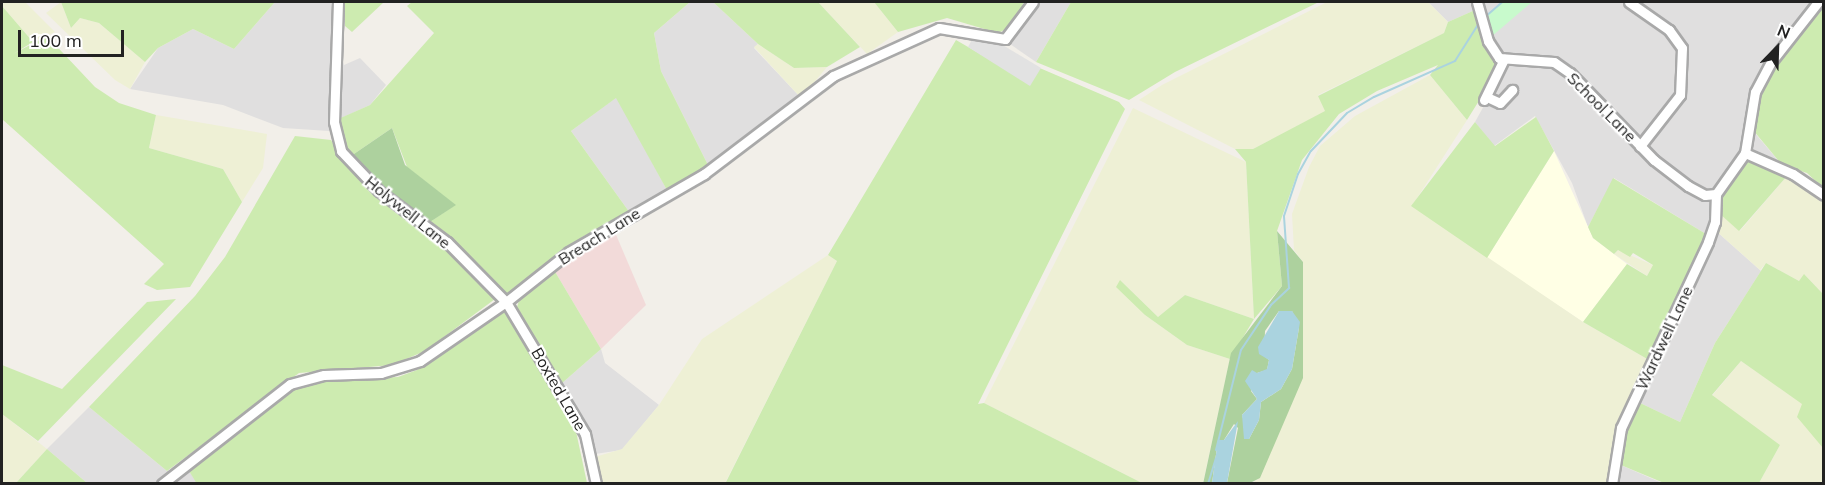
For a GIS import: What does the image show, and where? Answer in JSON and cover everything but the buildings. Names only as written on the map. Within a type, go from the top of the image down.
[{"type":"street","name":"Holywell Lane","points":[[338,2],[334,122],[341,151],[379,191],[447,242],[506,302]]},
{"type":"street","name":"Breach Lane","points":[[162,483],[290,384],[324,375],[401,369],[420,361],[506,302],[569,252],[704,174],[833,76],[927,30],[948,27],[1005,39],[1033,2]]},
{"type":"street","points":[[1477,2],[1494,53],[1504,59],[1486,98],[1500,103],[1512,90]]},
{"type":"street","points":[[1629,2],[1669,30],[1682,48],[1680,95],[1640,146]]},
{"type":"street","points":[[1716,194],[1750,155],[1748,140],[1755,92],[1771,62],[1818,2]]},
{"type":"street","name":"School Lane","points":[[1504,59],[1554,62],[1570,73],[1640,146],[1688,186],[1705,195],[1716,194]]},
{"type":"street","points":[[1750,155],[1792,174],[1824,195]]},
{"type":"street","name":"Wardwell Lane","points":[[1612,483],[1621,428],[1708,242],[1715,222],[1716,194]]},
{"type":"street","name":"Boxted Lane","points":[[506,302],[585,434],[596,483]]},
{"type":"shaded area","points":[[4,2],[25,2],[55,32],[33,42],[2,6]]},
{"type":"shaded area","points":[[61,2],[71,28],[80,18],[99,23],[145,62],[130,89],[115,80],[46,13]]},
{"type":"shaded area","points":[[275,2],[334,2],[335,33],[344,65],[360,58],[386,85],[370,105],[337,120],[329,131],[283,128],[223,105],[130,89],[158,48],[193,29],[234,49]]},
{"type":"shaded area","points":[[690,2],[713,2],[758,44],[754,48],[801,98],[709,167],[661,71],[654,33]]},
{"type":"shaded area","points":[[818,2],[874,2],[898,32],[867,54]]},
{"type":"shaded area","points":[[1029,2],[1071,2],[1036,62],[1010,44],[1033,5]]},
{"type":"shaded area","points":[[1327,2],[1428,2],[1448,22],[1444,33],[1318,95],[1326,111],[1253,149],[1235,149],[1139,100],[1162,85]]},
{"type":"shaded area","points":[[1428,2],[1811,2],[1759,71],[1748,125],[1782,165],[1742,151],[1717,185],[1706,234],[1614,178],[1588,227],[1572,183],[1535,116],[1494,146],[1475,122],[1507,64],[1475,10],[1448,22]]},
{"type":"shaded area","points":[[974,36],[1001,44],[1041,68],[1030,86],[968,47]]},
{"type":"shaded area","points":[[758,44],[794,68],[827,67],[801,98],[754,47]]},
{"type":"shaded area","points":[[1430,75],[1467,120],[1412,206],[1583,322],[1649,360],[1615,433],[1609,483],[1250,484],[1260,478],[1303,262],[1294,250],[1292,214],[1309,167],[1320,146],[1355,116]]},
{"type":"shaded area","points":[[617,97],[668,192],[630,213],[571,131]]},
{"type":"shaded area","points":[[1133,108],[1246,162],[1254,319],[1185,295],[1158,317],[1120,280],[1145,315],[1187,345],[1230,359],[1203,483],[1142,483],[984,403]]},
{"type":"shaded area","points":[[156,115],[267,134],[263,168],[242,202],[223,169],[149,148]]},
{"type":"shaded area","points":[[1554,151],[1593,238],[1627,264],[1583,322],[1487,258]]},
{"type":"shaded area","points":[[1787,176],[1823,202],[1823,294],[1805,275],[1799,281],[1766,263],[1760,270],[1715,230],[1720,214],[1740,231]]},
{"type":"shaded area","points":[[614,230],[646,305],[601,349],[554,270],[590,242]]},
{"type":"shaded area","points":[[1715,230],[1761,271],[1715,343],[1680,422],[1638,402]]},
{"type":"shaded area","points":[[1618,250],[1653,265],[1647,276],[1614,254]]},
{"type":"shaded area","points":[[828,255],[837,261],[725,483],[600,483],[595,457],[622,449],[659,405],[702,339]]},
{"type":"shaded area","points":[[601,349],[605,363],[659,405],[622,450],[595,454],[561,384]]},
{"type":"shaded area","points":[[1741,361],[1803,404],[1823,448],[1823,483],[1759,483],[1780,445],[1712,396]]},
{"type":"shaded area","points":[[89,407],[167,471],[186,466],[197,483],[87,483],[47,449]]},
{"type":"shaded area","points":[[2,414],[47,449],[16,483],[2,483]]},
{"type":"shaded area","points":[[1616,463],[1662,483],[1616,483]]},
{"type":"green space","points":[[61,2],[275,2],[234,49],[193,29],[158,48],[145,62],[99,23],[80,18],[71,28]]},
{"type":"green space","points":[[345,2],[384,2],[352,32],[345,26]]},
{"type":"green space","points":[[412,2],[690,2],[654,33],[661,71],[709,167],[668,192],[616,98],[571,131],[630,213],[582,237],[506,296],[430,222],[455,205],[407,167],[392,128],[351,156],[343,144],[336,120],[370,105],[434,33],[407,6]]},
{"type":"green space","points":[[713,2],[818,2],[860,47],[827,67],[794,68],[758,44]]},
{"type":"green space","points":[[874,2],[1024,2],[1011,27],[998,33],[947,18],[898,32]]},
{"type":"green space","points":[[1071,2],[1319,2],[1175,72],[1129,100],[1036,62]]},
{"type":"green space","points":[[1502,2],[1532,2],[1491,37],[1485,17]]},
{"type":"green space","points":[[1823,2],[1823,188],[1807,173],[1782,165],[1753,130],[1760,91]]},
{"type":"green space","points":[[2,6],[33,42],[13,54],[47,36],[95,87],[119,103],[156,115],[149,148],[223,169],[242,202],[190,287],[157,290],[144,284],[164,264],[2,119]]},
{"type":"green space","points":[[1475,10],[1495,58],[1495,75],[1467,120],[1430,75],[1438,65],[1377,91],[1339,114],[1302,160],[1277,231],[1282,286],[1254,319],[1246,162],[1235,149],[1253,149],[1325,111],[1318,96],[1444,33],[1448,22]]},
{"type":"green space","points":[[956,40],[1001,66],[1011,51],[1028,63],[1119,102],[1125,109],[978,404],[984,403],[1142,483],[725,484],[837,261],[828,255]]},
{"type":"green space","points":[[1536,117],[1554,151],[1487,258],[1411,206],[1475,122],[1495,146]]},
{"type":"green space","points":[[392,128],[405,165],[456,205],[430,222],[386,192],[351,156]]},
{"type":"green space","points":[[295,136],[331,140],[347,167],[440,243],[495,299],[425,351],[392,365],[299,373],[167,471],[89,407],[195,296],[225,257]]},
{"type":"green space","points":[[1745,157],[1787,176],[1739,231],[1720,214],[1721,194]]},
{"type":"green space","points":[[1613,178],[1706,234],[1649,360],[1583,322],[1627,264],[1647,276],[1653,265],[1633,253],[1630,257],[1618,250],[1614,254],[1593,238],[1588,227]]},
{"type":"green space","points":[[1277,231],[1303,262],[1303,378],[1260,478],[1250,483],[1227,483],[1238,428],[1234,424],[1224,440],[1218,440],[1212,483],[1203,484],[1231,353],[1282,286]],"holes":[[[1279,311],[1292,311],[1299,328],[1292,369],[1281,389],[1261,402],[1259,420],[1249,439],[1242,415],[1257,399],[1251,391],[1257,373],[1267,370],[1269,360],[1264,356],[1265,331]]]},
{"type":"green space","points":[[1766,263],[1799,281],[1804,274],[1823,294],[1823,448],[1797,417],[1802,404],[1741,361],[1712,395],[1780,445],[1759,483],[1664,483],[1616,463],[1638,402],[1680,422],[1715,343]]},
{"type":"green space","points":[[554,270],[601,349],[561,384],[517,307],[521,294]]},
{"type":"green space","points":[[1120,280],[1158,317],[1185,295],[1254,319],[1230,359],[1187,345],[1145,315],[1116,287]]},
{"type":"green space","points":[[176,299],[38,441],[2,414],[2,365],[62,389],[147,302]]},
{"type":"green space","points":[[504,310],[574,422],[587,483],[197,484],[186,466],[277,398],[309,381],[398,377],[417,370]]},
{"type":"green space","points":[[47,449],[87,483],[16,483]]},
{"type":"water","points":[[1279,311],[1292,311],[1300,322],[1292,369],[1281,389],[1261,402],[1259,420],[1249,439],[1244,439],[1242,415],[1257,399],[1245,381],[1252,370],[1257,373],[1267,369],[1269,360],[1259,354],[1258,347]]},
{"type":"water","points":[[1238,421],[1227,483],[1212,483],[1218,440],[1224,440]]},
{"type":"waterway","points":[[1485,17],[1502,2]]},
{"type":"waterway","points":[[1216,450],[1241,350],[1271,305],[1289,288],[1284,216],[1298,174],[1311,151],[1347,113],[1374,97],[1455,61],[1479,23]]},
{"type":"waterway","points":[[1208,484],[1216,458]]}]
